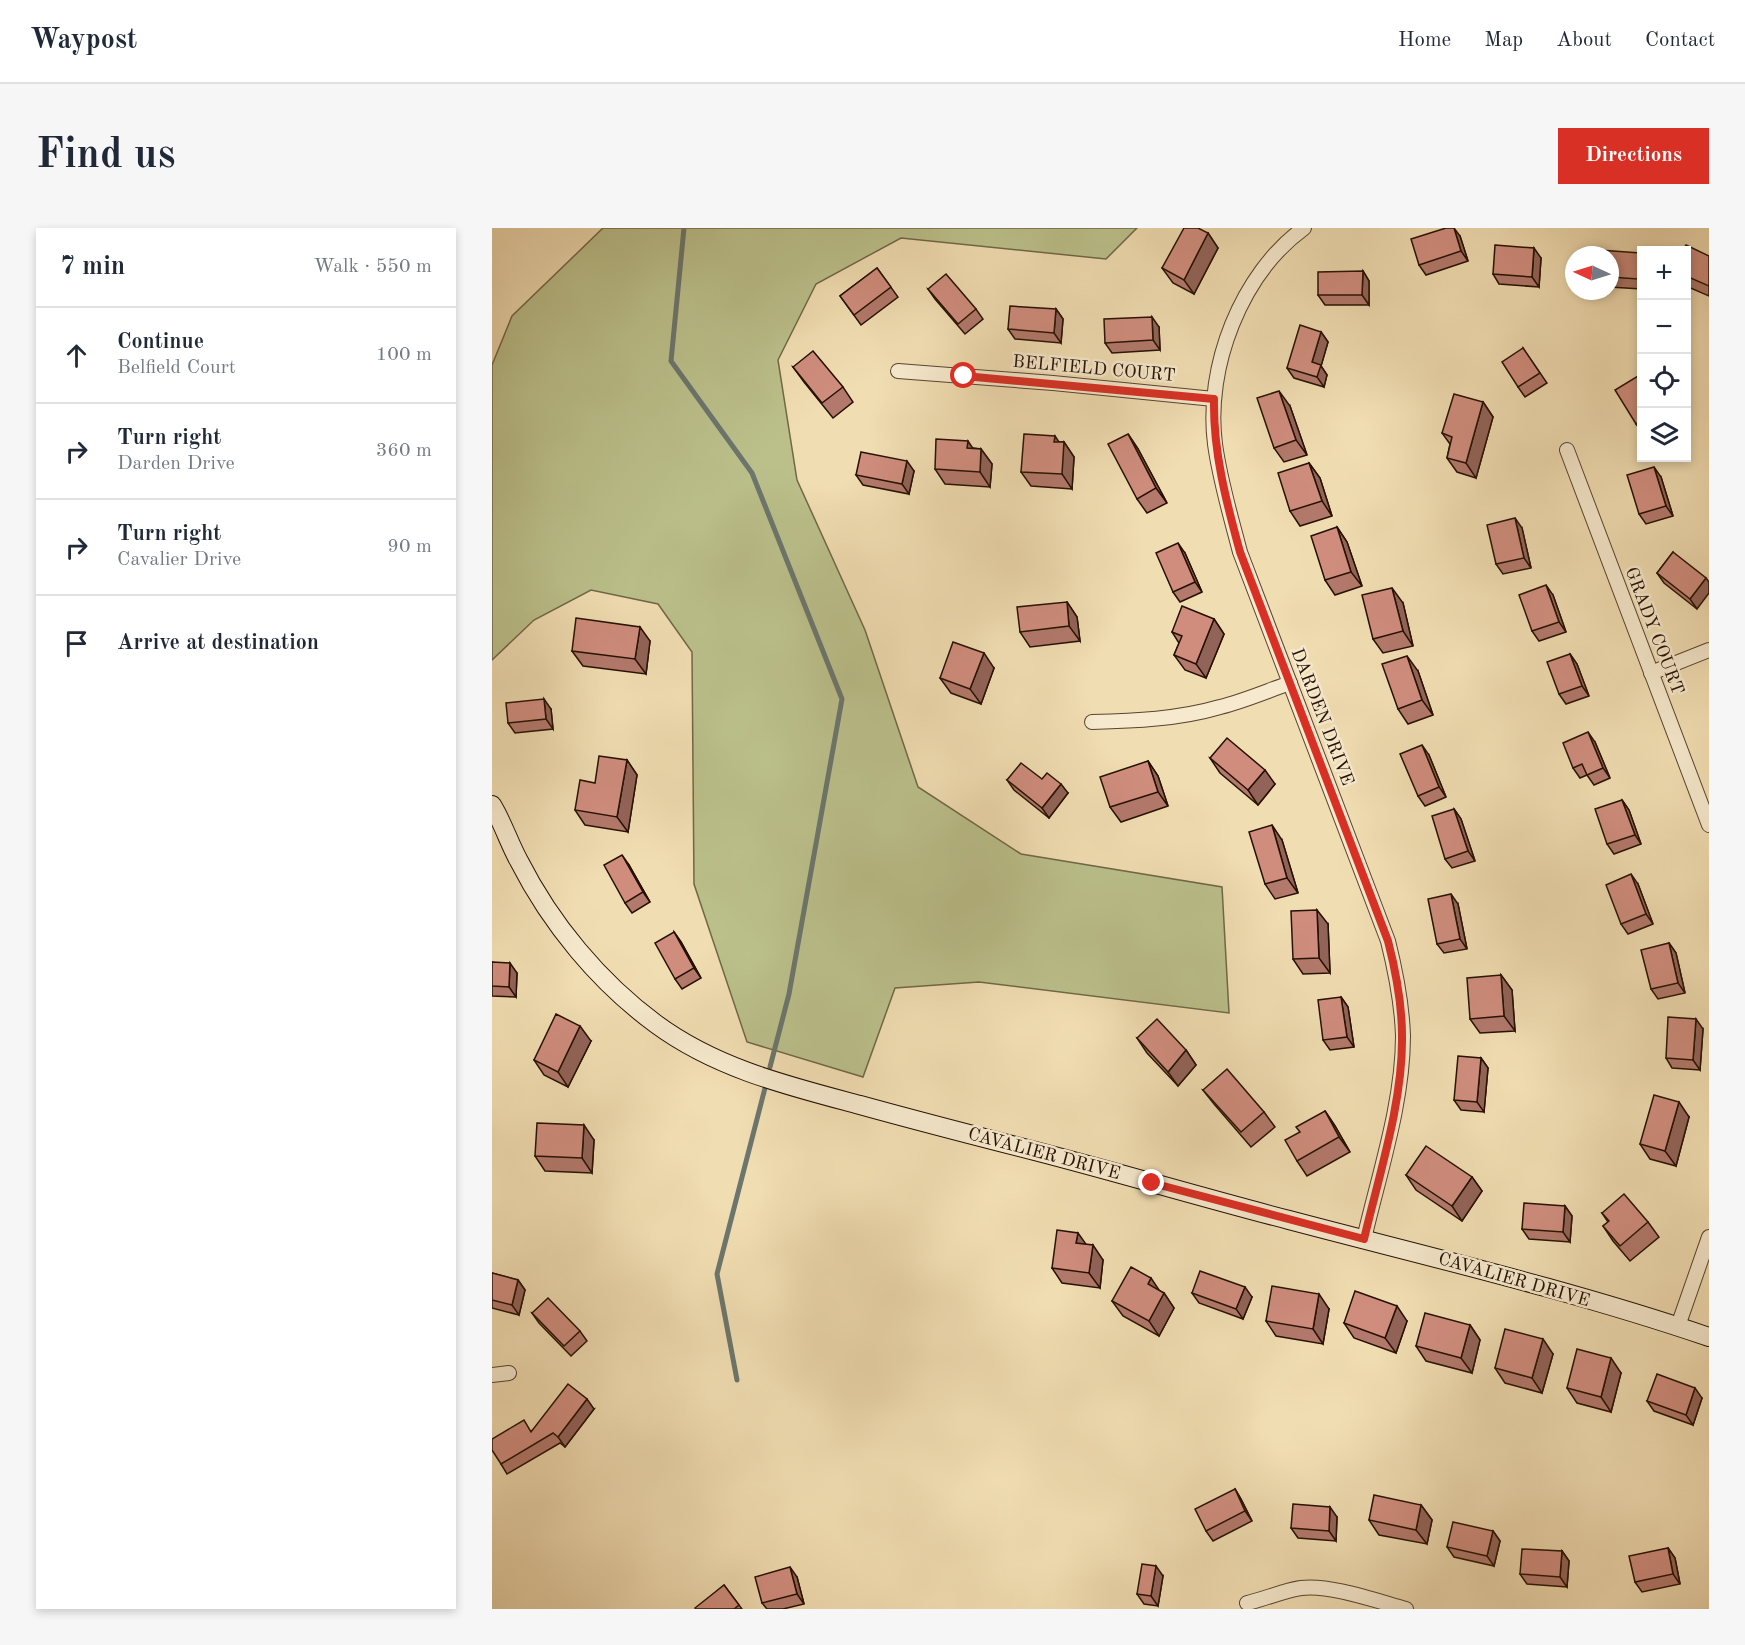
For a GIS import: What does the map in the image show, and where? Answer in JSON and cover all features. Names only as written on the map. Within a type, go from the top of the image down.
[{"type":"street","name":"DARDEN DRIVE","points":[[1304,228],[1282,246],[1262,271],[1245,298],[1229,333],[1214,399],[1215,444],[1227,504],[1240,552],[1388,941],[1397,975],[1401,1010],[1401,1072],[1364,1239]]},
{"type":"street","name":"BELFIELD COURT","points":[[898,371],[1214,399]]},
{"type":"street","name":"GRADY COURT","points":[[1567,450],[1709,825]]},
{"type":"street","points":[[1651,673],[1709,650]]},
{"type":"street","points":[[1092,722],[1168,717],[1219,708],[1290,683]]},
{"type":"street","name":"CAVALIER DRIVE","points":[[492,805],[519,862],[544,905],[569,940],[627,1001],[657,1025],[710,1057],[775,1083],[1484,1270],[1709,1336]]},
{"type":"street","points":[[1678,1326],[1709,1237]]},
{"type":"street","points":[[492,1375],[508,1373]]},
{"type":"street","points":[[1247,1603],[1269,1598],[1285,1591],[1321,1588],[1406,1609]]},
{"type":"green space","points":[[603,228],[1137,228],[1106,259],[901,238],[816,284],[778,360],[797,480],[865,630],[918,787],[1021,854],[1222,887],[1229,1013],[979,982],[895,988],[863,1077],[747,1042],[694,884],[692,652],[658,604],[591,590],[534,620],[492,660],[492,365],[512,316]]},
{"type":"building","points":[[1184,228],[1198,228],[1208,233],[1184,280],[1162,268]]},
{"type":"building","points":[[1446,228],[1454,228],[1461,251],[1419,265],[1411,239]]},
{"type":"building","points":[[1495,245],[1534,248],[1532,277],[1493,274]]},
{"type":"building","points":[[1691,247],[1709,256],[1709,286],[1691,278]]},
{"type":"building","points":[[1619,251],[1637,253],[1637,279],[1619,278]]},
{"type":"building","points":[[877,268],[891,287],[854,315],[840,296]]},
{"type":"building","points":[[1363,271],[1362,295],[1318,295],[1318,272]]},
{"type":"building","points":[[946,274],[976,309],[958,324],[928,289]]},
{"type":"building","points":[[1010,306],[1056,309],[1054,333],[1008,329]]},
{"type":"building","points":[[1152,317],[1153,340],[1105,343],[1104,319]]},
{"type":"building","points":[[1300,325],[1321,332],[1312,362],[1321,365],[1317,377],[1287,368]]},
{"type":"building","points":[[1523,348],[1540,373],[1518,387],[1502,362]]},
{"type":"building","points":[[813,351],[843,387],[822,403],[793,367]]},
{"type":"building","points":[[1637,377],[1637,423],[1636,424],[1615,390]]},
{"type":"building","points":[[1279,391],[1296,440],[1274,448],[1257,398]]},
{"type":"building","points":[[1454,394],[1483,402],[1466,463],[1447,458],[1452,437],[1442,433]]},
{"type":"building","points":[[1024,434],[1055,436],[1054,442],[1064,442],[1062,474],[1021,472]]},
{"type":"building","points":[[1128,434],[1156,488],[1137,499],[1108,444]]},
{"type":"building","points":[[936,439],[968,441],[967,448],[981,449],[980,472],[935,469]]},
{"type":"building","points":[[861,452],[907,461],[902,484],[856,475]]},
{"type":"building","points":[[1309,463],[1322,501],[1290,511],[1278,473]]},
{"type":"building","points":[[1654,467],[1666,506],[1639,514],[1627,475]]},
{"type":"building","points":[[1515,518],[1524,558],[1496,564],[1487,525]]},
{"type":"building","points":[[1337,527],[1351,572],[1325,580],[1311,536]]},
{"type":"building","points":[[1178,543],[1195,582],[1173,592],[1156,553]]},
{"type":"building","points":[[1673,552],[1706,578],[1690,599],[1657,573]]},
{"type":"building","points":[[1546,585],[1559,622],[1532,631],[1519,595]]},
{"type":"building","points":[[1392,588],[1403,631],[1373,639],[1362,595]]},
{"type":"building","points":[[1067,602],[1069,626],[1020,632],[1017,607]]},
{"type":"building","points":[[1182,606],[1214,619],[1196,664],[1174,655],[1182,636],[1172,632]]},
{"type":"building","points":[[576,618],[640,627],[635,659],[572,651]]},
{"type":"building","points":[[953,642],[984,653],[970,689],[940,678]]},
{"type":"building","points":[[1570,654],[1582,686],[1559,694],[1547,662]]},
{"type":"building","points":[[1407,656],[1422,700],[1398,709],[1382,664]]},
{"type":"building","points":[[544,699],[546,719],[508,723],[506,703]]},
{"type":"building","points":[[1588,732],[1603,768],[1587,775],[1582,764],[1573,768],[1563,743]]},
{"type":"building","points":[[1227,738],[1265,770],[1248,790],[1210,758]]},
{"type":"building","points":[[1422,745],[1439,787],[1418,796],[1400,754]]},
{"type":"building","points":[[599,756],[627,760],[617,817],[575,810],[580,780],[595,783]]},
{"type":"building","points":[[1148,761],[1158,792],[1110,807],[1100,777]]},
{"type":"building","points":[[1021,763],[1042,779],[1047,773],[1061,784],[1042,808],[1007,780]]},
{"type":"building","points":[[1622,800],[1635,835],[1607,844],[1595,809]]},
{"type":"building","points":[[1454,809],[1468,851],[1445,859],[1432,816]]},
{"type":"building","points":[[1272,825],[1287,878],[1265,884],[1249,832]]},
{"type":"building","points":[[622,855],[643,892],[625,903],[604,865]]},
{"type":"building","points":[[1631,874],[1646,914],[1621,924],[1606,885]]},
{"type":"building","points":[[1451,894],[1460,939],[1437,944],[1428,899]]},
{"type":"building","points":[[1317,910],[1319,958],[1293,959],[1291,911]]},
{"type":"building","points":[[674,932],[694,968],[675,979],[655,943]]},
{"type":"building","points":[[1669,943],[1678,983],[1651,989],[1641,950]]},
{"type":"building","points":[[492,962],[510,963],[509,987],[492,986]]},
{"type":"building","points":[[1501,975],[1504,1016],[1470,1019],[1467,978]]},
{"type":"building","points":[[1341,997],[1347,1037],[1323,1040],[1318,1000]]},
{"type":"building","points":[[556,1014],[580,1026],[558,1072],[534,1060]]},
{"type":"building","points":[[1668,1017],[1696,1019],[1693,1060],[1666,1058]]},
{"type":"building","points":[[1157,1019],[1186,1050],[1168,1072],[1137,1038]]},
{"type":"building","points":[[1458,1056],[1481,1058],[1477,1102],[1454,1100]]},
{"type":"building","points":[[1227,1069],[1264,1112],[1241,1132],[1203,1090]]},
{"type":"building","points":[[1654,1095],[1679,1102],[1665,1151],[1640,1144]]},
{"type":"building","points":[[1325,1111],[1339,1137],[1297,1161],[1285,1140],[1300,1132],[1296,1127]]},
{"type":"building","points":[[537,1123],[584,1125],[582,1158],[535,1156]]},
{"type":"building","points":[[1426,1146],[1472,1177],[1452,1206],[1406,1175]]},
{"type":"building","points":[[1624,1194],[1648,1222],[1620,1246],[1603,1226],[1609,1221],[1602,1213]]},
{"type":"building","points":[[1524,1203],[1565,1206],[1563,1232],[1522,1229]]},
{"type":"building","points":[[1057,1230],[1078,1233],[1076,1243],[1093,1245],[1089,1273],[1052,1268]]},
{"type":"building","points":[[1131,1267],[1151,1278],[1148,1284],[1164,1293],[1149,1321],[1112,1301]]},
{"type":"building","points":[[1200,1271],[1245,1287],[1236,1309],[1192,1293]]},
{"type":"building","points":[[492,1273],[518,1280],[512,1305],[492,1300]]},
{"type":"building","points":[[1272,1286],[1319,1294],[1313,1329],[1266,1321]]},
{"type":"building","points":[[1355,1291],[1397,1306],[1385,1338],[1344,1323]]},
{"type":"building","points":[[548,1298],[580,1331],[564,1346],[532,1313]]},
{"type":"building","points":[[1425,1313],[1470,1325],[1461,1358],[1416,1346]]},
{"type":"building","points":[[1505,1329],[1543,1339],[1532,1378],[1495,1368]]},
{"type":"building","points":[[1577,1349],[1611,1358],[1601,1397],[1567,1388]]},
{"type":"building","points":[[1657,1374],[1695,1388],[1686,1415],[1647,1401]]},
{"type":"building","points":[[568,1384],[587,1399],[558,1437],[553,1433],[501,1464],[492,1450],[492,1439],[524,1420],[531,1432]]},
{"type":"building","points":[[1235,1489],[1245,1511],[1206,1531],[1195,1509]]},
{"type":"building","points":[[1374,1495],[1421,1505],[1416,1530],[1369,1520]]},
{"type":"building","points":[[1293,1504],[1330,1507],[1329,1531],[1291,1528]]},
{"type":"building","points":[[1453,1522],[1493,1531],[1487,1556],[1447,1547]]},
{"type":"building","points":[[1668,1548],[1673,1574],[1635,1582],[1629,1556]]},
{"type":"building","points":[[1522,1549],[1562,1551],[1560,1577],[1520,1574]]},
{"type":"building","points":[[1142,1564],[1156,1566],[1151,1596],[1137,1594]]},
{"type":"building","points":[[790,1567],[797,1594],[762,1603],[755,1577]]},
{"type":"building","points":[[724,1585],[739,1605],[734,1609],[695,1608]]},
{"type":"waterway","points":[[684,228],[671,361],[752,473],[842,699],[789,994],[770,1067]]},
{"type":"waterway","points":[[737,1380],[717,1274],[765,1088]]},
{"type":"route","points":[[964,376],[1214,399],[1215,444],[1227,504],[1240,552],[1388,941],[1397,975],[1402,1023],[1401,1072],[1364,1239],[1152,1183]]}]
